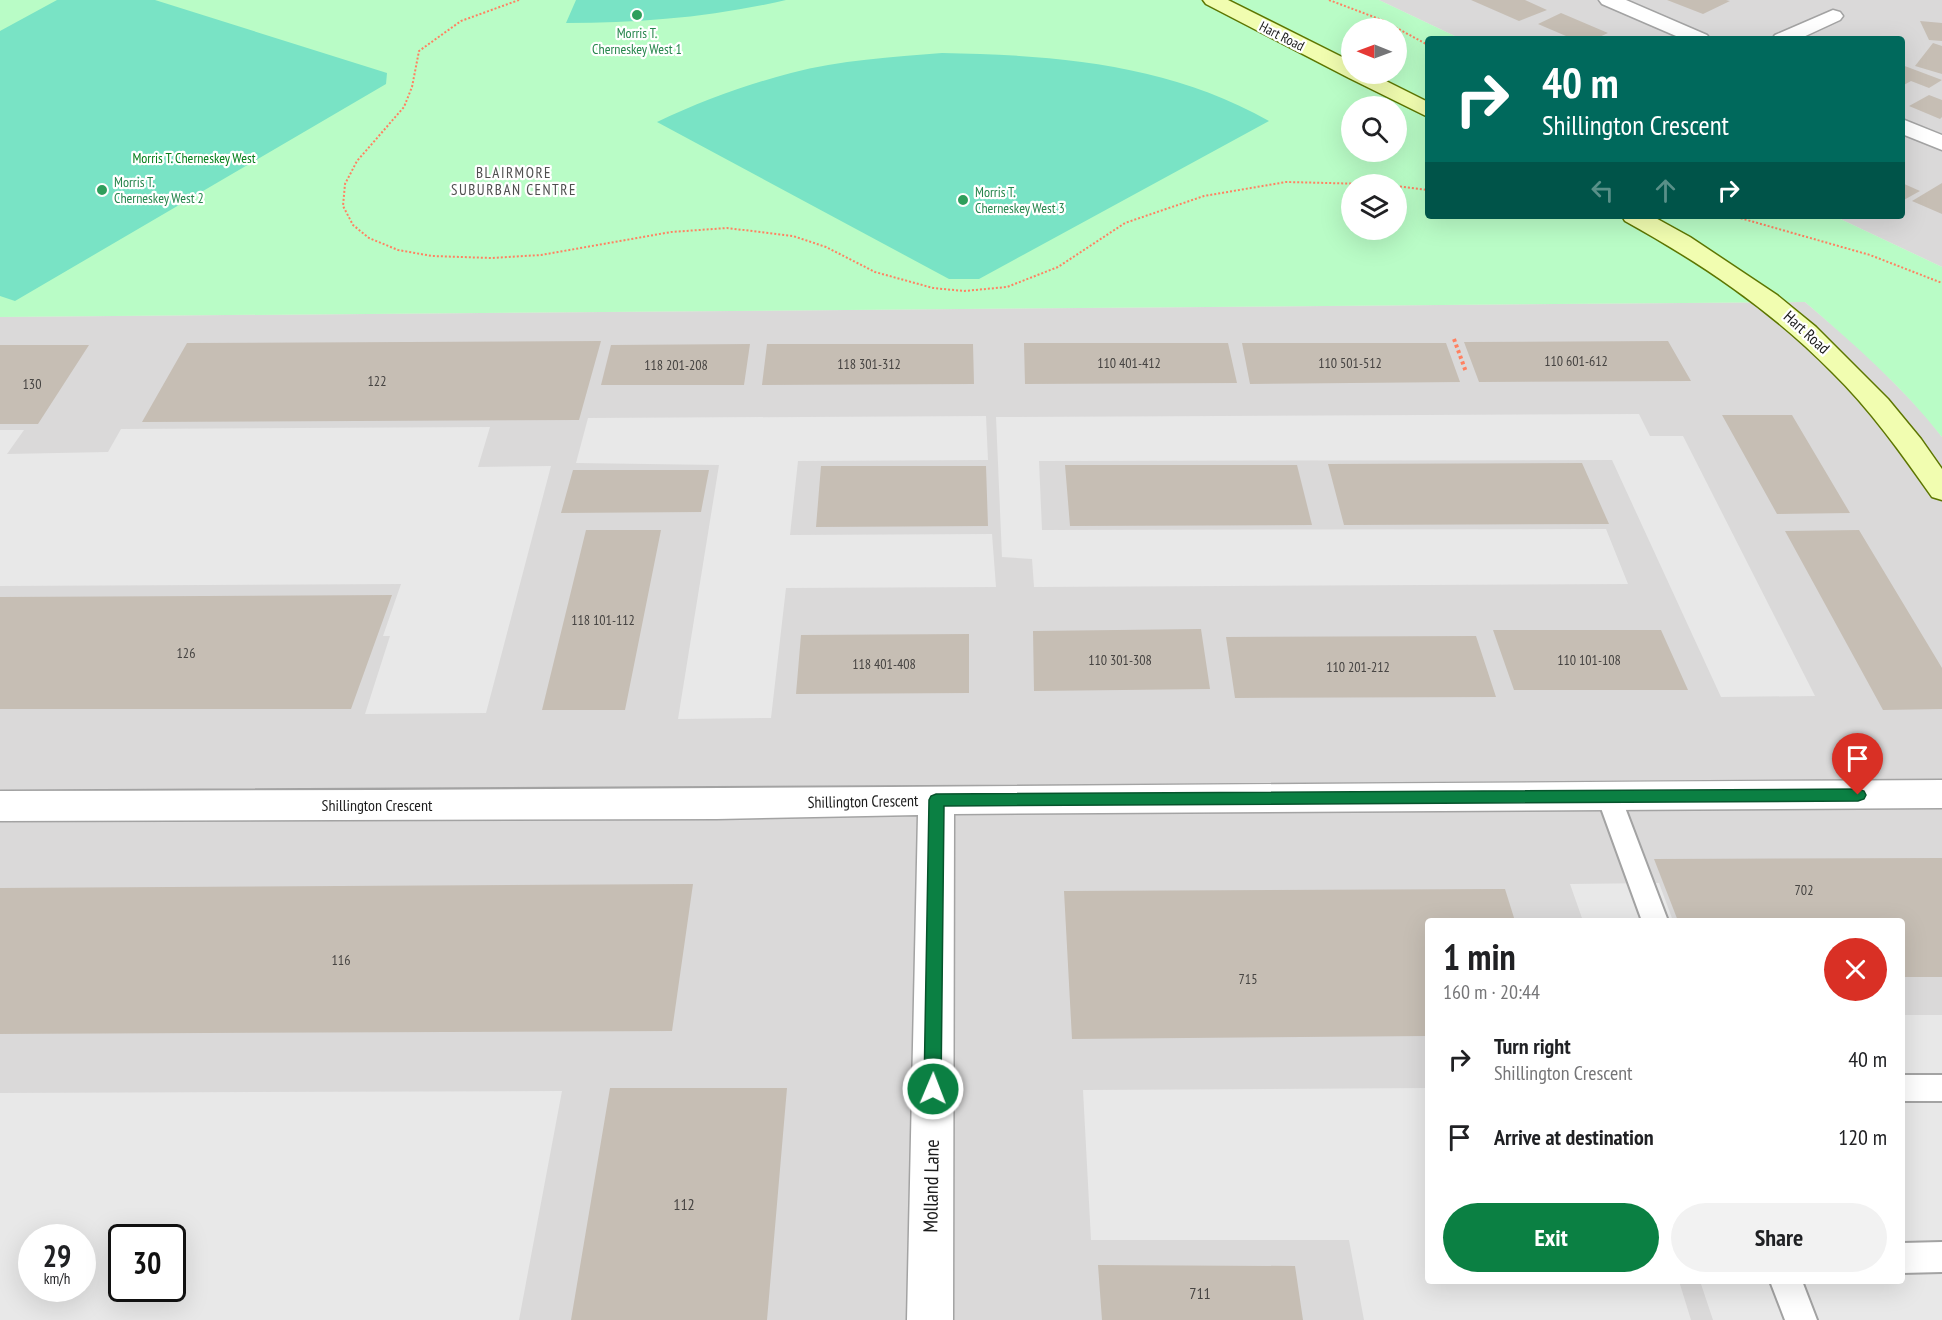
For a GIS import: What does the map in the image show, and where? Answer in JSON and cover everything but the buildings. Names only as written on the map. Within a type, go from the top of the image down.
[{"type":"street","name":"Hart Road","points":[[1213,0],[1341,65]]},
{"type":"street","points":[[1609,0],[1693,36]]},
{"type":"street","points":[[1789,36],[1833,16]]},
{"type":"street","points":[[1376,84],[1425,108]]},
{"type":"street","points":[[1905,127],[1942,143]]},
{"type":"street","name":"Hart Road","points":[[1639,219],[1729,272],[1803,327],[1879,404],[1912,446],[1942,490]]},
{"type":"street","name":"Shillington Crescent","points":[[0,806],[717,804],[936,800],[1942,794]]},
{"type":"street","name":"Molland Lane","points":[[930,1320],[936,800]]},
{"type":"lane","points":[[1609,797],[1654,918]]},
{"type":"lane","points":[[1905,1088],[1942,1088]]},
{"type":"lane","points":[[1905,1258],[1942,1257]]},
{"type":"lane","points":[[1787,1284],[1801,1320]]},
{"type":"path","points":[[519,0],[461,21],[419,51],[412,87],[404,107],[357,161],[345,184],[344,206],[353,225],[369,238],[398,250],[432,256],[491,258],[590,248],[671,232],[727,228],[792,236],[826,247],[875,273],[933,288],[964,291],[1007,287],[1058,267],[1125,223],[1204,196],[1286,182],[1341,183]]},
{"type":"path","points":[[1329,0],[1382,20],[1425,43]]},
{"type":"path","points":[[1407,187],[1425,190]]},
{"type":"path","points":[[1744,219],[1870,255],[1942,283]]},
{"type":"path","points":[[1454,339],[1466,372]]},
{"type":"shaded area","points":[[1379,0],[1942,0],[1942,267],[1840,219],[1905,219],[1905,36],[1455,36]]},
{"type":"shaded area","points":[[1805,302],[1867,355],[1925,415],[1942,437],[1942,1320],[0,1320],[0,317]]},
{"type":"shaded area","points":[[1639,414],[1650,436],[1683,436],[1815,696],[1721,697],[1612,460],[1039,461],[1042,530],[1606,529],[1628,584],[1034,587],[1032,559],[1002,557],[996,417]]},
{"type":"shaded area","points":[[986,416],[988,460],[798,461],[790,535],[992,534],[996,587],[786,588],[771,718],[678,719],[719,465],[576,463],[588,418]]},
{"type":"shaded area","points":[[490,427],[478,467],[551,466],[486,713],[365,714],[390,636],[383,636],[401,584],[0,586],[0,430],[24,430],[7,454],[108,452],[121,429]]},
{"type":"shaded area","points":[[1659,883],[1672,918],[1582,918],[1570,884]]},
{"type":"shaded area","points":[[1905,1015],[1942,1015],[1942,1320],[1713,1320],[1701,1284],[1905,1284]]},
{"type":"shaded area","points":[[1425,1088],[1425,1284],[1680,1284],[1691,1320],[1364,1320],[1349,1240],[1091,1240],[1083,1090]]},
{"type":"shaded area","points":[[562,1091],[519,1320],[0,1320],[0,1093]]},
{"type":"green space","name":"Morris T. Cherneskey West","points":[[0,0],[1379,0],[1455,36],[1425,36],[1425,219],[1840,219],[1942,267],[1942,437],[1894,383],[1805,302],[0,317]]},
{"type":"green space","name":"Morris T. Cherneskey West 2","points":[[57,0],[155,0],[387,73],[386,84],[15,301],[0,296],[0,31]]},
{"type":"green space","name":"Morris T. Cherneskey West 1","points":[[576,0],[786,0],[731,11],[677,18],[566,23]]},
{"type":"green space","name":"Morris T. Cherneskey West 3","points":[[942,53],[1027,56],[1110,66],[1192,87],[1231,102],[1269,121],[979,279],[949,279],[657,122],[723,94],[791,73],[847,62]]},
{"type":"place","name":"Morris T. Cherneskey West 1","points":[[637,15]]},
{"type":"place","name":"Morris T. Cherneskey West 2","points":[[102,190]]},
{"type":"place","name":"Morris T. Cherneskey West 3","points":[[963,200]]},
{"type":"district","name":"BLAIRMORE SUBURBAN CENTRE","points":[[514,182]]},
{"type":"route","points":[[933,1089],[936,800],[1858,795]]}]
